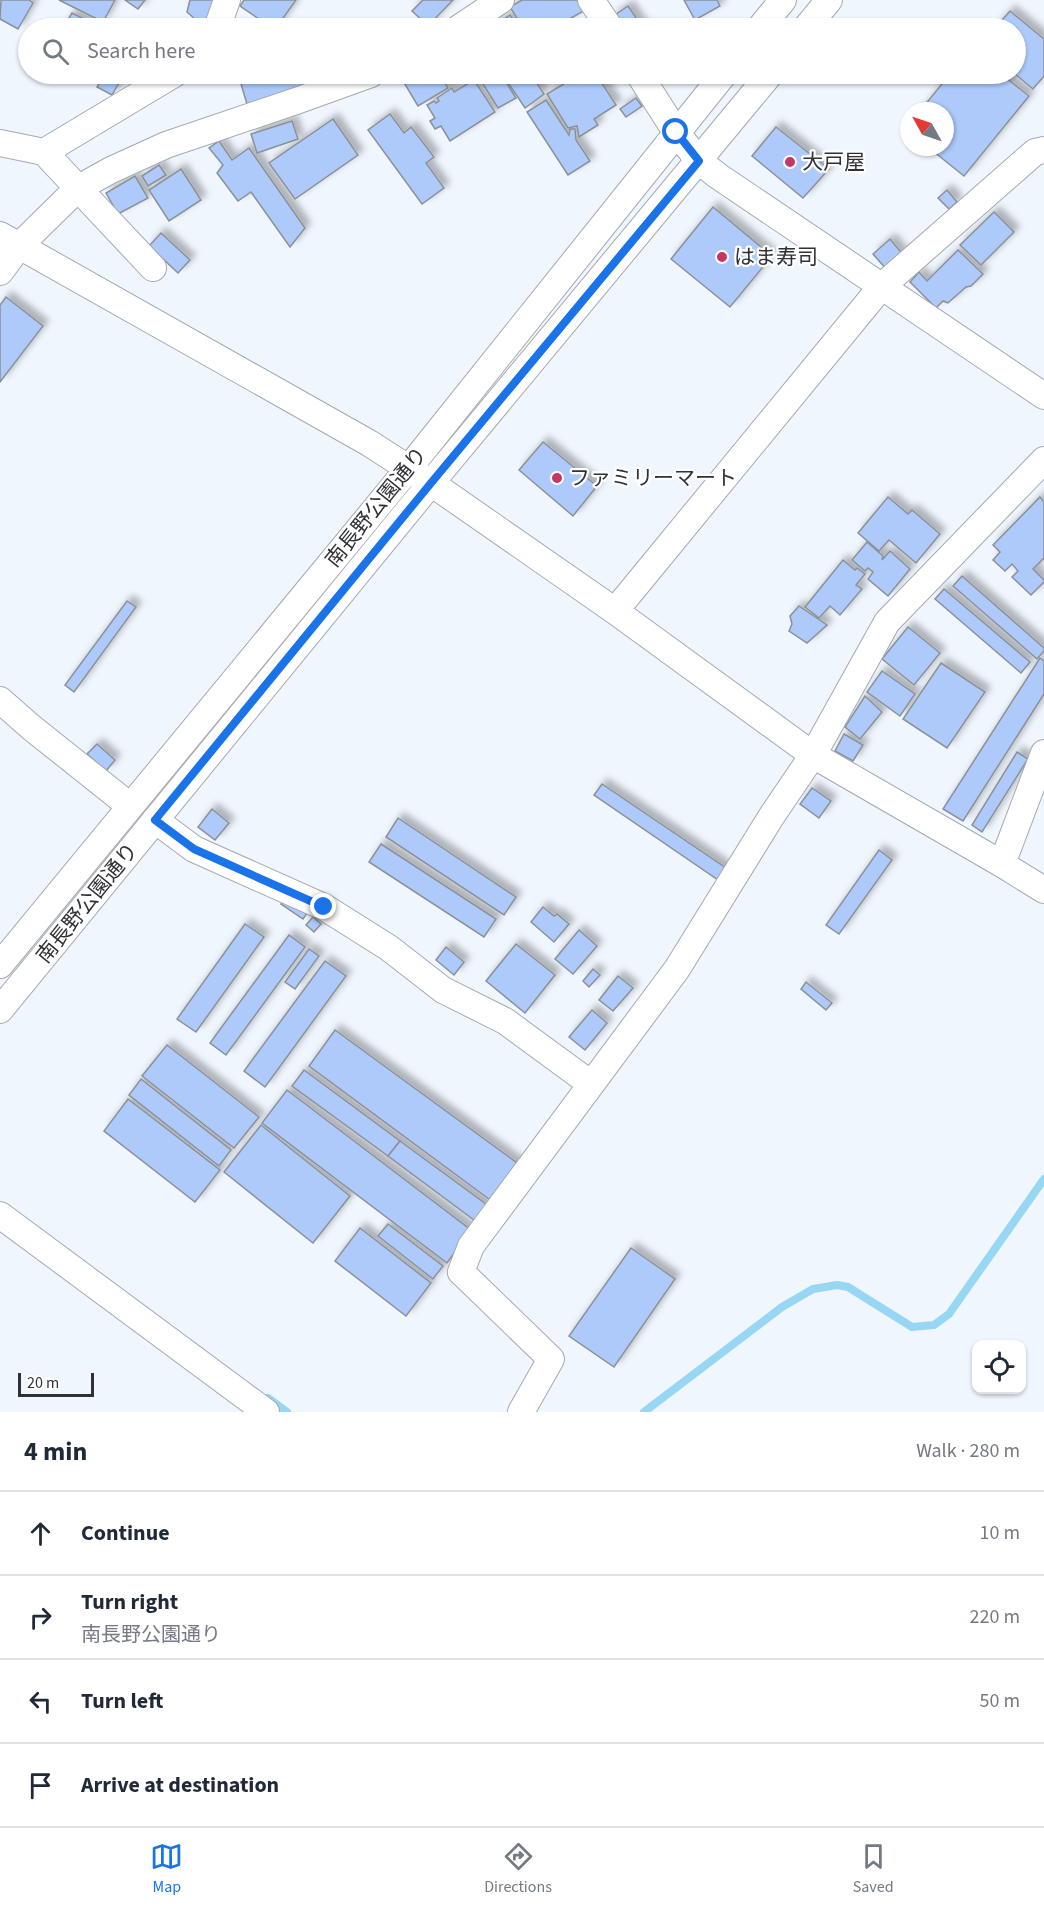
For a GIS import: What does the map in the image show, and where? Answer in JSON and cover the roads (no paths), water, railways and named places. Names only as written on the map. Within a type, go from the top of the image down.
[{"type":"street","points":[[221,18],[227,0]]},
{"type":"street","points":[[474,18],[501,0]]},
{"type":"street","points":[[591,0],[603,18]]},
{"type":"street","points":[[768,18],[783,0]]},
{"type":"street","points":[[814,18],[829,0]]},
{"type":"street","points":[[44,152],[157,84]]},
{"type":"street","points":[[0,272],[10,240],[78,189],[111,170],[166,145],[343,84]]},
{"type":"street","points":[[645,84],[676,132],[699,161],[717,176],[1044,396]]},
{"type":"street","name":"南長野公園通り","points":[[0,964],[409,468],[716,84]]},
{"type":"street","name":"南長野公園通り","points":[[0,1010],[431,483],[762,84]]},
{"type":"street","points":[[0,143],[44,152],[153,268]]},
{"type":"street","points":[[615,611],[881,287],[1035,153],[1044,150]]},
{"type":"street","points":[[10,240],[369,443],[409,468],[615,611],[813,755],[1044,890]]},
{"type":"street","points":[[521,1412],[551,1359],[461,1272],[471,1246],[677,969],[771,817],[813,755],[887,622],[1044,460]]},
{"type":"street","points":[[0,700],[130,806]]},
{"type":"street","points":[[1002,864],[1044,753]]},
{"type":"street","points":[[155,820],[194,849],[324,907],[388,948],[443,990],[505,1021],[591,1084]]},
{"type":"street","points":[[0,1215],[267,1412]]},
{"type":"waterway","points":[[644,1412],[782,1307],[813,1289],[837,1285],[848,1287],[912,1327],[934,1325],[949,1314],[1044,1179]]},
{"type":"waterway","points":[[268,1398],[287,1412]]},
{"type":"place","name":"大戸屋","points":[[790,162]]},
{"type":"place","name":"はま寿司","points":[[722,257]]},
{"type":"place","name":"ファミリーマート","points":[[557,478]]}]
